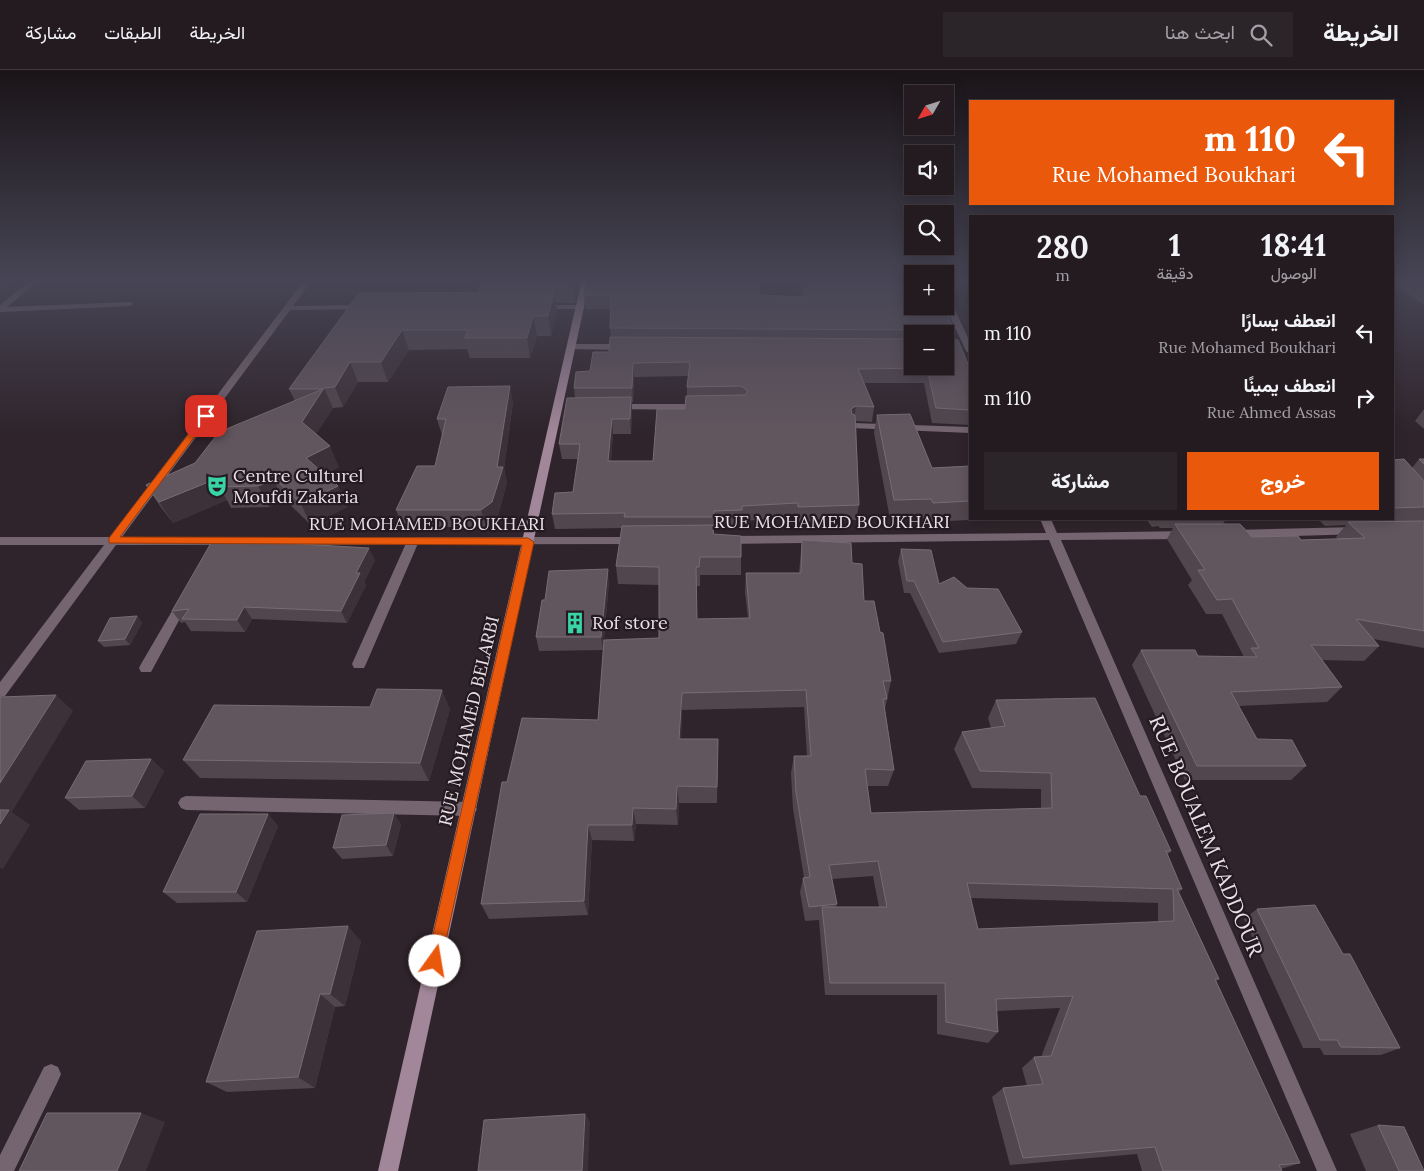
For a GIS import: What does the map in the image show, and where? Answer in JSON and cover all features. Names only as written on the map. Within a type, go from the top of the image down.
[{"type":"street","points":[[0,692],[271,330]]},
{"type":"street","name":"RUE MOHAMED BELARBI","points":[[388,1171],[528,542],[563,408],[575,330]]},
{"type":"street","points":[[959,330],[967,350]]},
{"type":"street","points":[[572,347],[630,348]]},
{"type":"street","points":[[606,407],[712,407]]},
{"type":"street","points":[[854,426],[969,430]]},
{"type":"street","name":"RUE BOUALEM KADDOUR","points":[[1046,520],[1327,1171]]},
{"type":"street","points":[[1224,534],[1364,531]]},
{"type":"street","name":"RUE MOHAMED BOUKHARI","points":[[707,540],[1194,534]]},
{"type":"street","name":"RUE MOHAMED BOUKHARI","points":[[0,541],[648,541]]},
{"type":"street","points":[[208,558],[218,541]]},
{"type":"street","points":[[359,664],[413,541]]},
{"type":"street","points":[[146,668],[189,592]]},
{"type":"street","points":[[186,803],[469,809]]},
{"type":"street","points":[[3,1171],[51,1074]]},
{"type":"building","points":[[332,330],[402,330],[381,362],[350,362],[335,387],[324,388],[302,422],[330,446],[306,458],[338,486],[301,504],[272,476],[268,482],[258,486],[219,487],[226,475],[159,502],[146,485],[195,463],[219,432],[323,389],[289,389]]},
{"type":"building","points":[[468,330],[529,330],[527,338],[465,338]]},
{"type":"building","points":[[610,337],[904,339],[904,368],[858,369],[874,407],[856,406],[851,409],[852,414],[855,415],[859,505],[798,507],[798,503],[742,506],[742,510],[714,511],[714,517],[624,517],[625,513],[552,514],[555,493],[573,492],[580,444],[559,444],[567,398],[631,397],[630,419],[612,419],[608,461],[653,461],[657,409],[685,409],[686,396],[745,395],[748,391],[741,386],[687,387],[690,362],[633,363],[632,388],[574,388],[576,372],[590,371],[593,352],[609,352]]},
{"type":"building","points":[[954,339],[958,340],[969,367],[969,410],[936,408],[929,375],[954,375]]},
{"type":"building","points":[[510,386],[497,467],[503,467],[492,502],[481,510],[396,510],[417,466],[435,466],[446,419],[437,419],[448,387]]},
{"type":"building","points":[[910,414],[932,468],[969,466],[969,501],[933,503],[931,499],[894,500],[877,415]]},
{"type":"building","points":[[1404,459],[1424,481],[1424,507],[1394,508],[1394,460]]},
{"type":"building","points":[[1424,521],[1424,631],[1356,619],[1379,646],[1311,645],[1342,687],[1231,692],[1257,739],[1292,740],[1306,766],[1197,766],[1141,650],[1195,650],[1198,656],[1257,657],[1251,648],[1259,648],[1232,599],[1217,600],[1198,570],[1205,570],[1175,524],[1240,524],[1252,537],[1298,536],[1301,540],[1365,538],[1348,522]]},
{"type":"building","points":[[714,525],[713,534],[741,536],[741,557],[700,557],[699,567],[696,567],[697,619],[750,618],[746,573],[801,573],[802,540],[851,543],[852,563],[862,564],[864,601],[874,601],[880,632],[883,633],[891,681],[883,681],[887,699],[883,699],[894,770],[865,769],[871,813],[1052,808],[1051,773],[980,771],[962,732],[1005,726],[996,700],[1095,698],[1140,796],[1146,796],[1171,851],[1166,851],[1182,889],[1177,889],[1219,979],[1215,979],[1300,1163],[1279,1165],[1282,1171],[1163,1171],[1155,1147],[1023,1158],[1003,1088],[1043,1084],[1034,1057],[1051,1056],[1073,996],[996,999],[998,1032],[946,1022],[945,983],[830,983],[822,907],[887,907],[878,861],[829,865],[837,904],[809,907],[803,878],[810,877],[796,792],[794,756],[811,756],[806,690],[682,693],[679,739],[718,739],[717,787],[677,786],[676,809],[633,808],[632,825],[588,825],[584,901],[481,904],[502,782],[507,782],[522,718],[598,720],[604,640],[659,638],[659,567],[616,566],[622,526]],"holes":[[[967,883],[1173,889],[1174,921],[978,929]]]},
{"type":"building","points":[[248,541],[369,548],[356,573],[360,573],[341,611],[244,607],[237,620],[182,619],[189,609],[172,611],[211,543]]},
{"type":"building","points":[[901,549],[931,550],[939,584],[954,577],[967,588],[998,589],[1022,632],[943,642],[914,581],[907,581]]},
{"type":"building","points":[[608,569],[601,637],[536,637],[542,600],[545,600],[549,571]]},
{"type":"building","points":[[137,616],[125,639],[98,641],[110,618]]},
{"type":"building","points":[[377,689],[442,690],[420,763],[183,760],[214,705],[370,707]]},
{"type":"building","points":[[56,695],[0,783],[0,697]]},
{"type":"building","points":[[151,759],[132,796],[65,798],[86,761]]},
{"type":"building","points":[[0,810],[9,810],[0,824]]},
{"type":"building","points":[[394,813],[386,845],[333,848],[342,815]]},
{"type":"building","points":[[200,814],[268,814],[236,892],[163,892]]},
{"type":"building","points":[[1315,905],[1343,954],[1350,954],[1400,1048],[1341,1047],[1337,1040],[1320,1040],[1257,909]]},
{"type":"building","points":[[348,926],[330,994],[320,994],[298,1077],[206,1082],[257,931]]},
{"type":"building","points":[[47,1113],[141,1113],[117,1171],[19,1171]]},
{"type":"building","points":[[585,1114],[582,1171],[478,1171],[484,1120]]},
{"type":"building","points":[[1378,1125],[1404,1127],[1424,1171],[1399,1171]]},
{"type":"place","name":"Centre Culturel Moufdi Zakaria","points":[[217,486]]},
{"type":"place","name":"Rof store","points":[[575,623]]},
{"type":"route","points":[[206,416],[112,541],[528,542],[435,961]]}]
